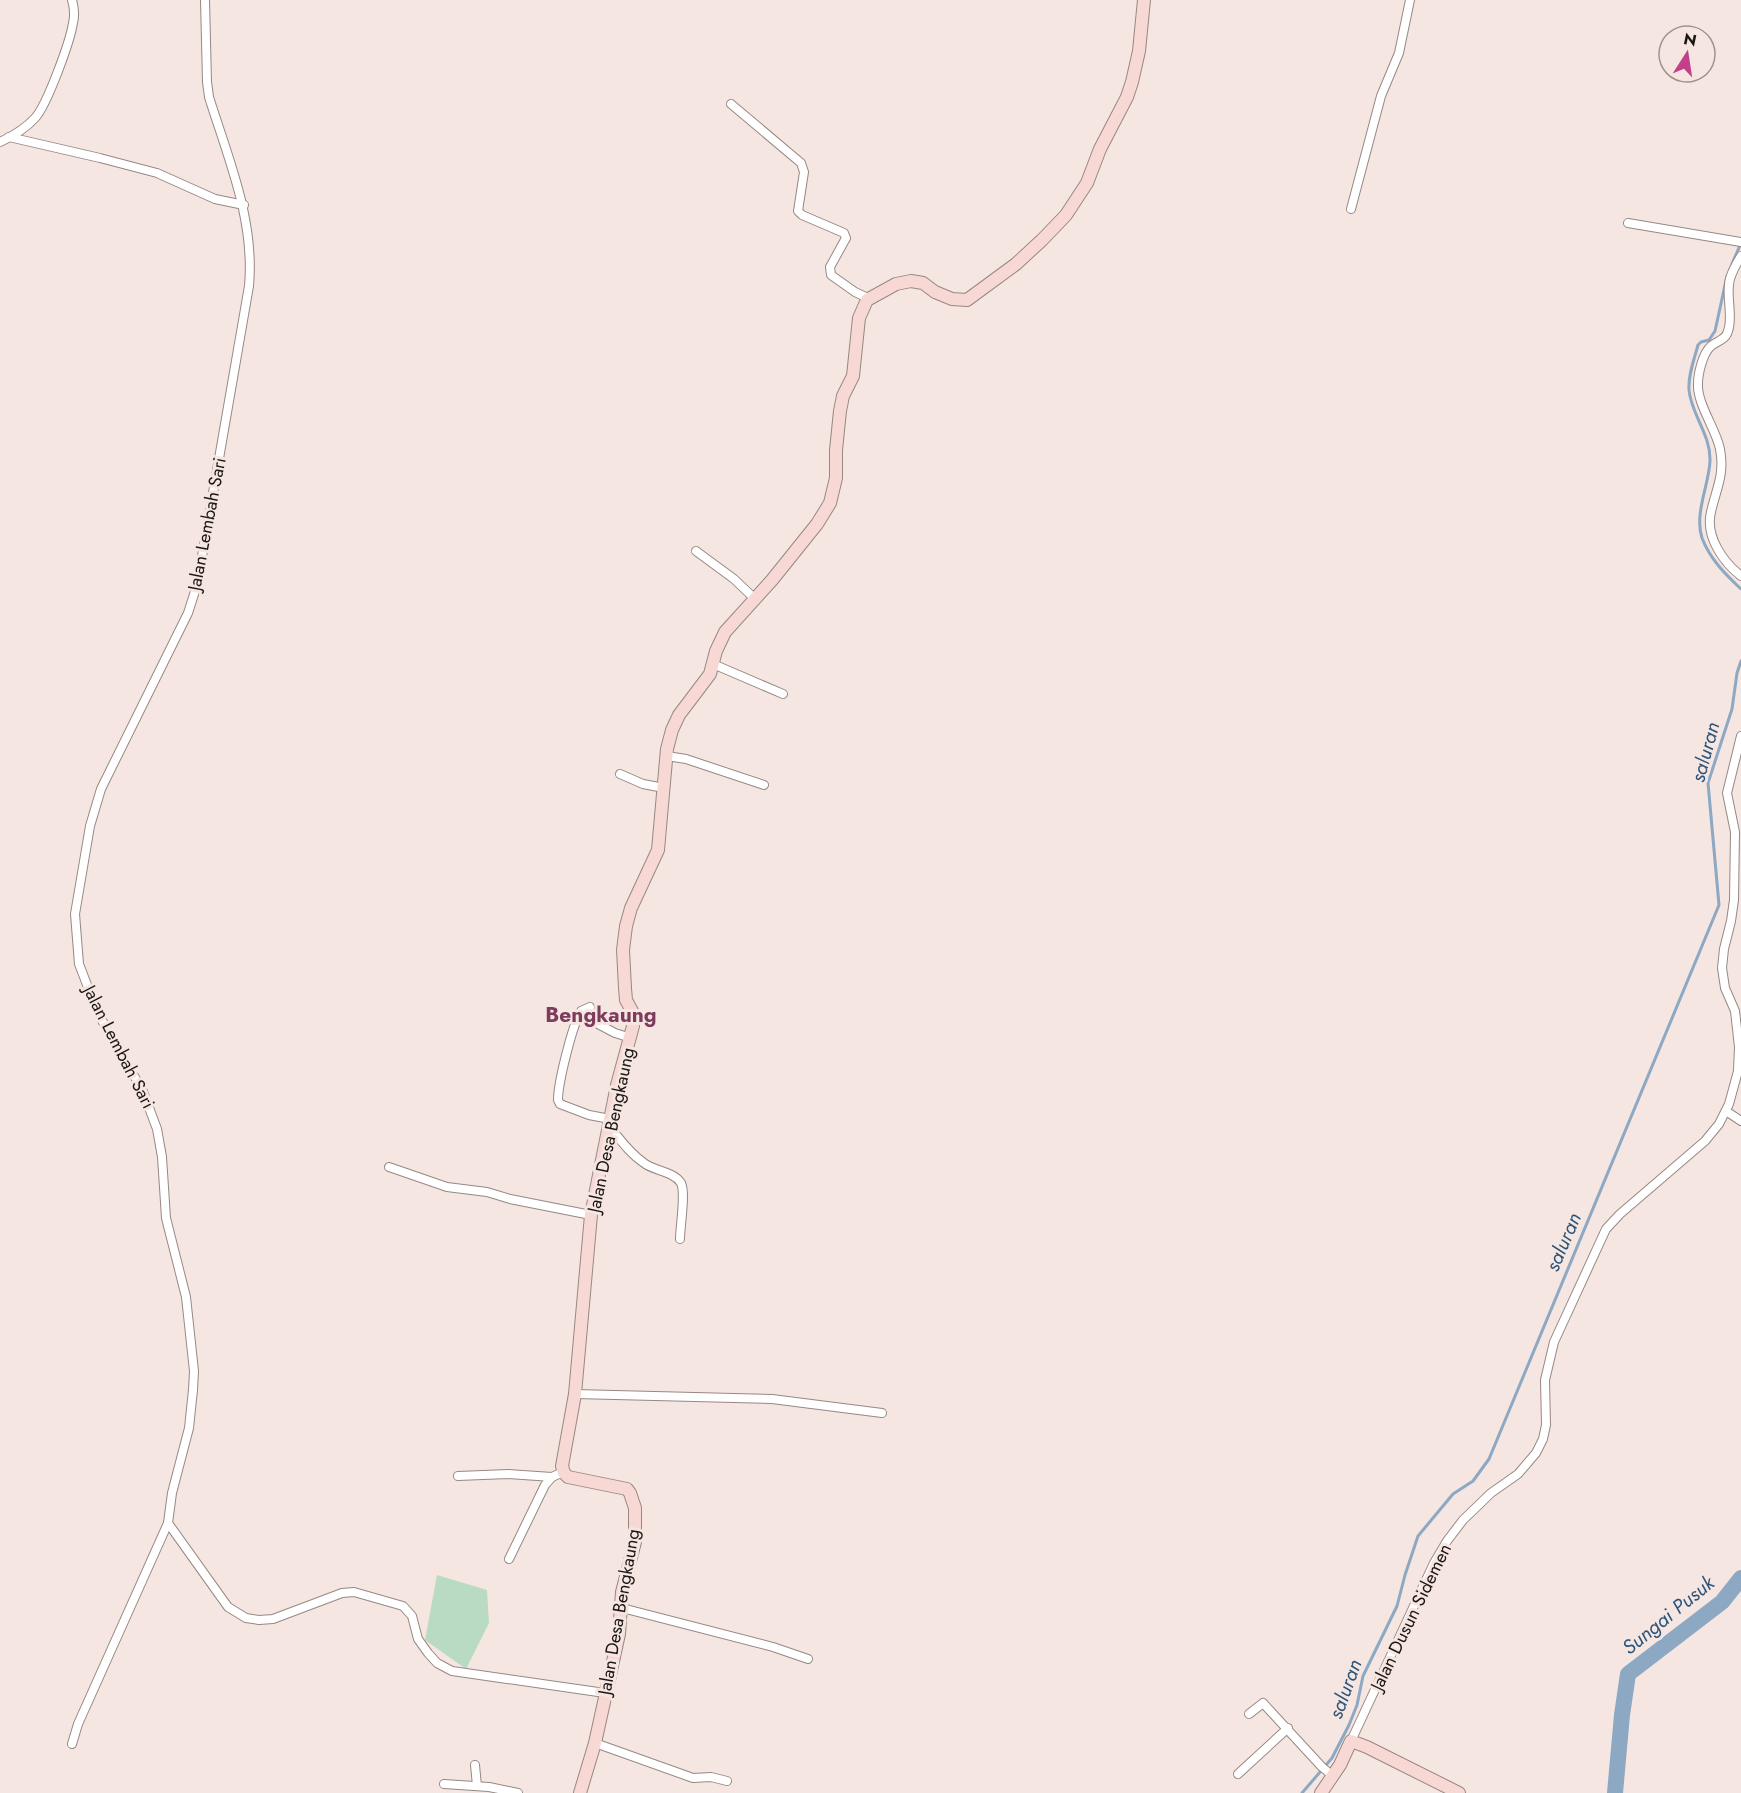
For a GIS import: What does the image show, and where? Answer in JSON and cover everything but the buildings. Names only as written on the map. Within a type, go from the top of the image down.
[{"type":"street","points":[[0,142],[24,128],[44,106],[72,31],[74,13],[72,0]]},
{"type":"street","name":"Jalan Lembah Sari","points":[[72,1744],[78,1724],[168,1523],[172,1493],[189,1428],[193,1390],[194,1371],[186,1297],[166,1218],[162,1157],[153,1116],[142,1089],[110,1037],[94,1003],[79,964],[75,914],[92,820],[101,789],[188,613],[197,585],[249,286],[250,264],[244,206],[209,97],[205,0]]},
{"type":"street","points":[[730,104],[801,164],[804,172],[798,211],[802,215],[844,233],[846,238],[830,267],[831,275],[868,298],[896,284],[911,281],[923,283],[935,292],[952,299],[966,300],[1016,264],[1066,215],[1087,183],[1100,149],[1126,97],[1139,51],[1144,0]]},
{"type":"street","points":[[1351,209],[1381,96],[1399,53],[1410,0]]},
{"type":"street","points":[[9,137],[157,173],[215,199],[244,206]]},
{"type":"street","points":[[1628,223],[1739,241]]},
{"type":"street","points":[[1741,256],[1729,283],[1728,332],[1723,339],[1707,350],[1698,388],[1721,452],[1721,480],[1711,511],[1711,528],[1723,558],[1741,576]]},
{"type":"street","name":"Jalan Desa Bengkaung","points":[[580,1793],[595,1743],[619,1634],[622,1592],[635,1542],[635,1508],[630,1493],[623,1488],[558,1474],[562,1466],[575,1394],[591,1215],[610,1122],[631,1038],[633,1018],[625,993],[624,939],[631,908],[658,850],[669,738],[674,723],[707,678],[716,651],[726,632],[817,524],[833,495],[840,411],[843,396],[853,376],[859,318],[868,298]]},
{"type":"street","points":[[696,551],[734,579],[755,599]]},
{"type":"street","points":[[713,664],[783,694]]},
{"type":"street","name":"Jalan Dusun Sidemen","points":[[1351,1741],[1434,1563],[1447,1540],[1472,1510],[1526,1467],[1540,1446],[1546,1425],[1545,1380],[1550,1354],[1558,1329],[1606,1229],[1620,1214],[1706,1141],[1726,1111],[1733,1093],[1739,1072],[1737,1023],[1724,983],[1722,968],[1734,900],[1735,832],[1727,793],[1741,736]]},
{"type":"street","points":[[667,756],[686,759],[764,785]]},
{"type":"street","points":[[620,774],[644,784],[664,788]]},
{"type":"street","points":[[590,1007],[579,1014],[558,1100],[560,1104],[610,1122],[628,1149],[638,1159],[647,1166],[669,1174],[680,1182],[683,1190],[680,1239]]},
{"type":"street","points":[[579,1014],[615,1033],[631,1038]]},
{"type":"street","points":[[1726,1111],[1741,1121]]},
{"type":"street","points":[[389,1167],[447,1187],[487,1192],[510,1199],[591,1215]]},
{"type":"street","points":[[575,1394],[772,1400],[882,1413]]},
{"type":"street","points":[[458,1476],[558,1474]]},
{"type":"street","points":[[509,1559],[540,1493],[558,1474]]},
{"type":"street","points":[[168,1523],[228,1607],[246,1618],[273,1619],[342,1593],[354,1592],[403,1606],[412,1616],[418,1639],[442,1667],[452,1671],[605,1693]]},
{"type":"street","points":[[622,1608],[773,1647],[808,1659]]},
{"type":"street","points":[[1249,1714],[1263,1703],[1331,1775]]},
{"type":"street","points":[[1238,1774],[1288,1728]]},
{"type":"street","points":[[1321,1793],[1351,1741],[1459,1793]]},
{"type":"street","points":[[595,1743],[693,1778],[711,1777],[728,1781]]},
{"type":"street","points":[[475,1765],[477,1786]]},
{"type":"street","points":[[444,1784],[465,1789],[477,1786],[518,1793]]},
{"type":"green space","points":[[437,1575],[487,1590],[489,1623],[466,1669],[425,1640]]},
{"type":"waterway","name":"saluran","points":[[1732,264],[1741,243]]},
{"type":"waterway","name":"saluran","points":[[1727,276],[1715,331],[1709,340],[1698,345],[1690,373],[1689,390],[1693,408],[1707,442],[1710,461],[1700,519],[1702,538],[1714,559],[1741,589]]},
{"type":"waterway","name":"saluran","points":[[1302,1793],[1332,1758],[1349,1725],[1357,1705],[1363,1676],[1397,1606],[1418,1536],[1453,1494],[1473,1481],[1489,1459],[1719,905],[1708,783],[1732,709],[1741,661]]},
{"type":"waterway","name":"Sungai Pusuk","points":[[1615,1793],[1628,1674],[1722,1602],[1741,1578]]},
{"type":"district","name":"Bengkaung","points":[[601,1015]]}]
